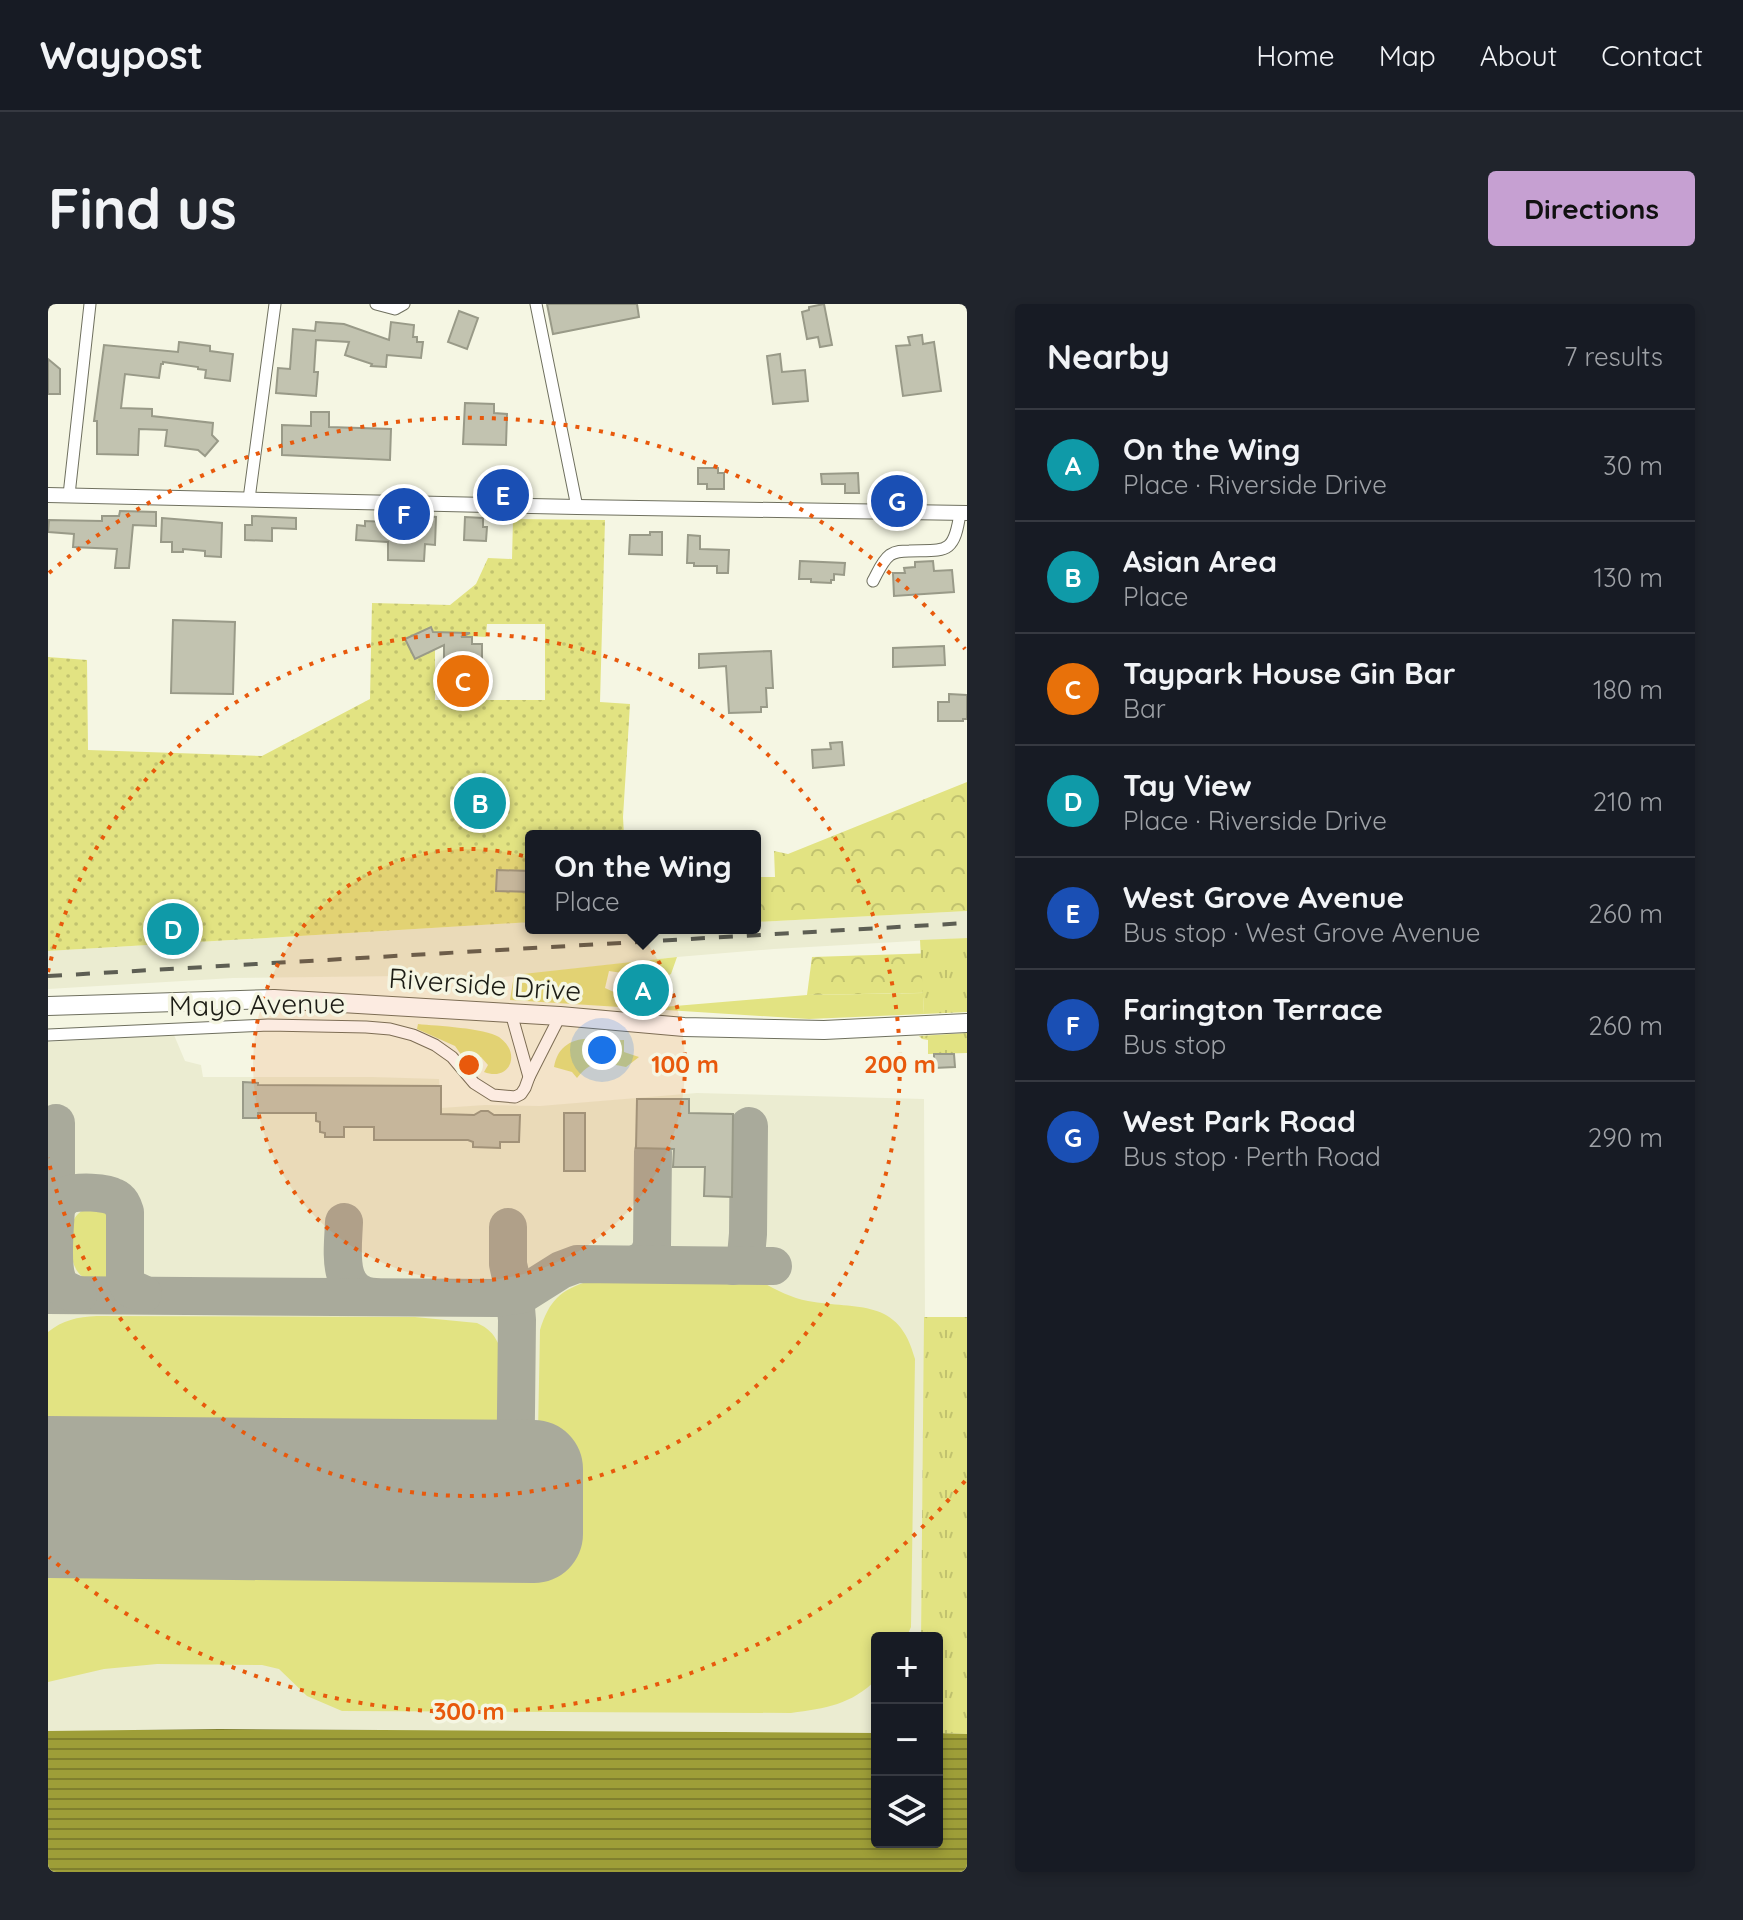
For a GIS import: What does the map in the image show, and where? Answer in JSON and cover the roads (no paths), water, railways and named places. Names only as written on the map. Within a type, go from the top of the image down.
[{"type":"main road","name":"Riverside Drive","points":[[48,1006],[274,999],[560,1016],[684,1027],[824,1030],[967,1023]]},
{"type":"street","points":[[69,495],[90,304]]},
{"type":"street","points":[[249,499],[275,304]]},
{"type":"street","points":[[376,304],[395,309],[404,304]]},
{"type":"street","points":[[536,304],[577,507]]},
{"type":"street","points":[[48,495],[964,513],[955,539],[948,546],[940,551],[895,552],[887,556],[873,581]]},
{"type":"street","points":[[511,1013],[529,1077]]},
{"type":"street","name":"Mayo Avenue","points":[[48,1035],[268,1025],[390,1029],[435,1045],[452,1057],[474,1083],[493,1095],[515,1097],[525,1088],[560,1016]]},
{"type":"railway","points":[[48,976],[967,923]]},
{"type":"place","name":"West Grove Avenue","points":[[503,495]]},
{"type":"place","name":"West Park Road","points":[[897,501]]},
{"type":"place","name":"Farington Terrace","points":[[404,514]]},
{"type":"place","name":"Taypark House Gin Bar","points":[[463,681]]},
{"type":"place","name":"Asian Area","points":[[480,803]]},
{"type":"place","name":"Tay View","points":[[173,929]]},
{"type":"place","name":"On the Wing","points":[[643,990]]}]
